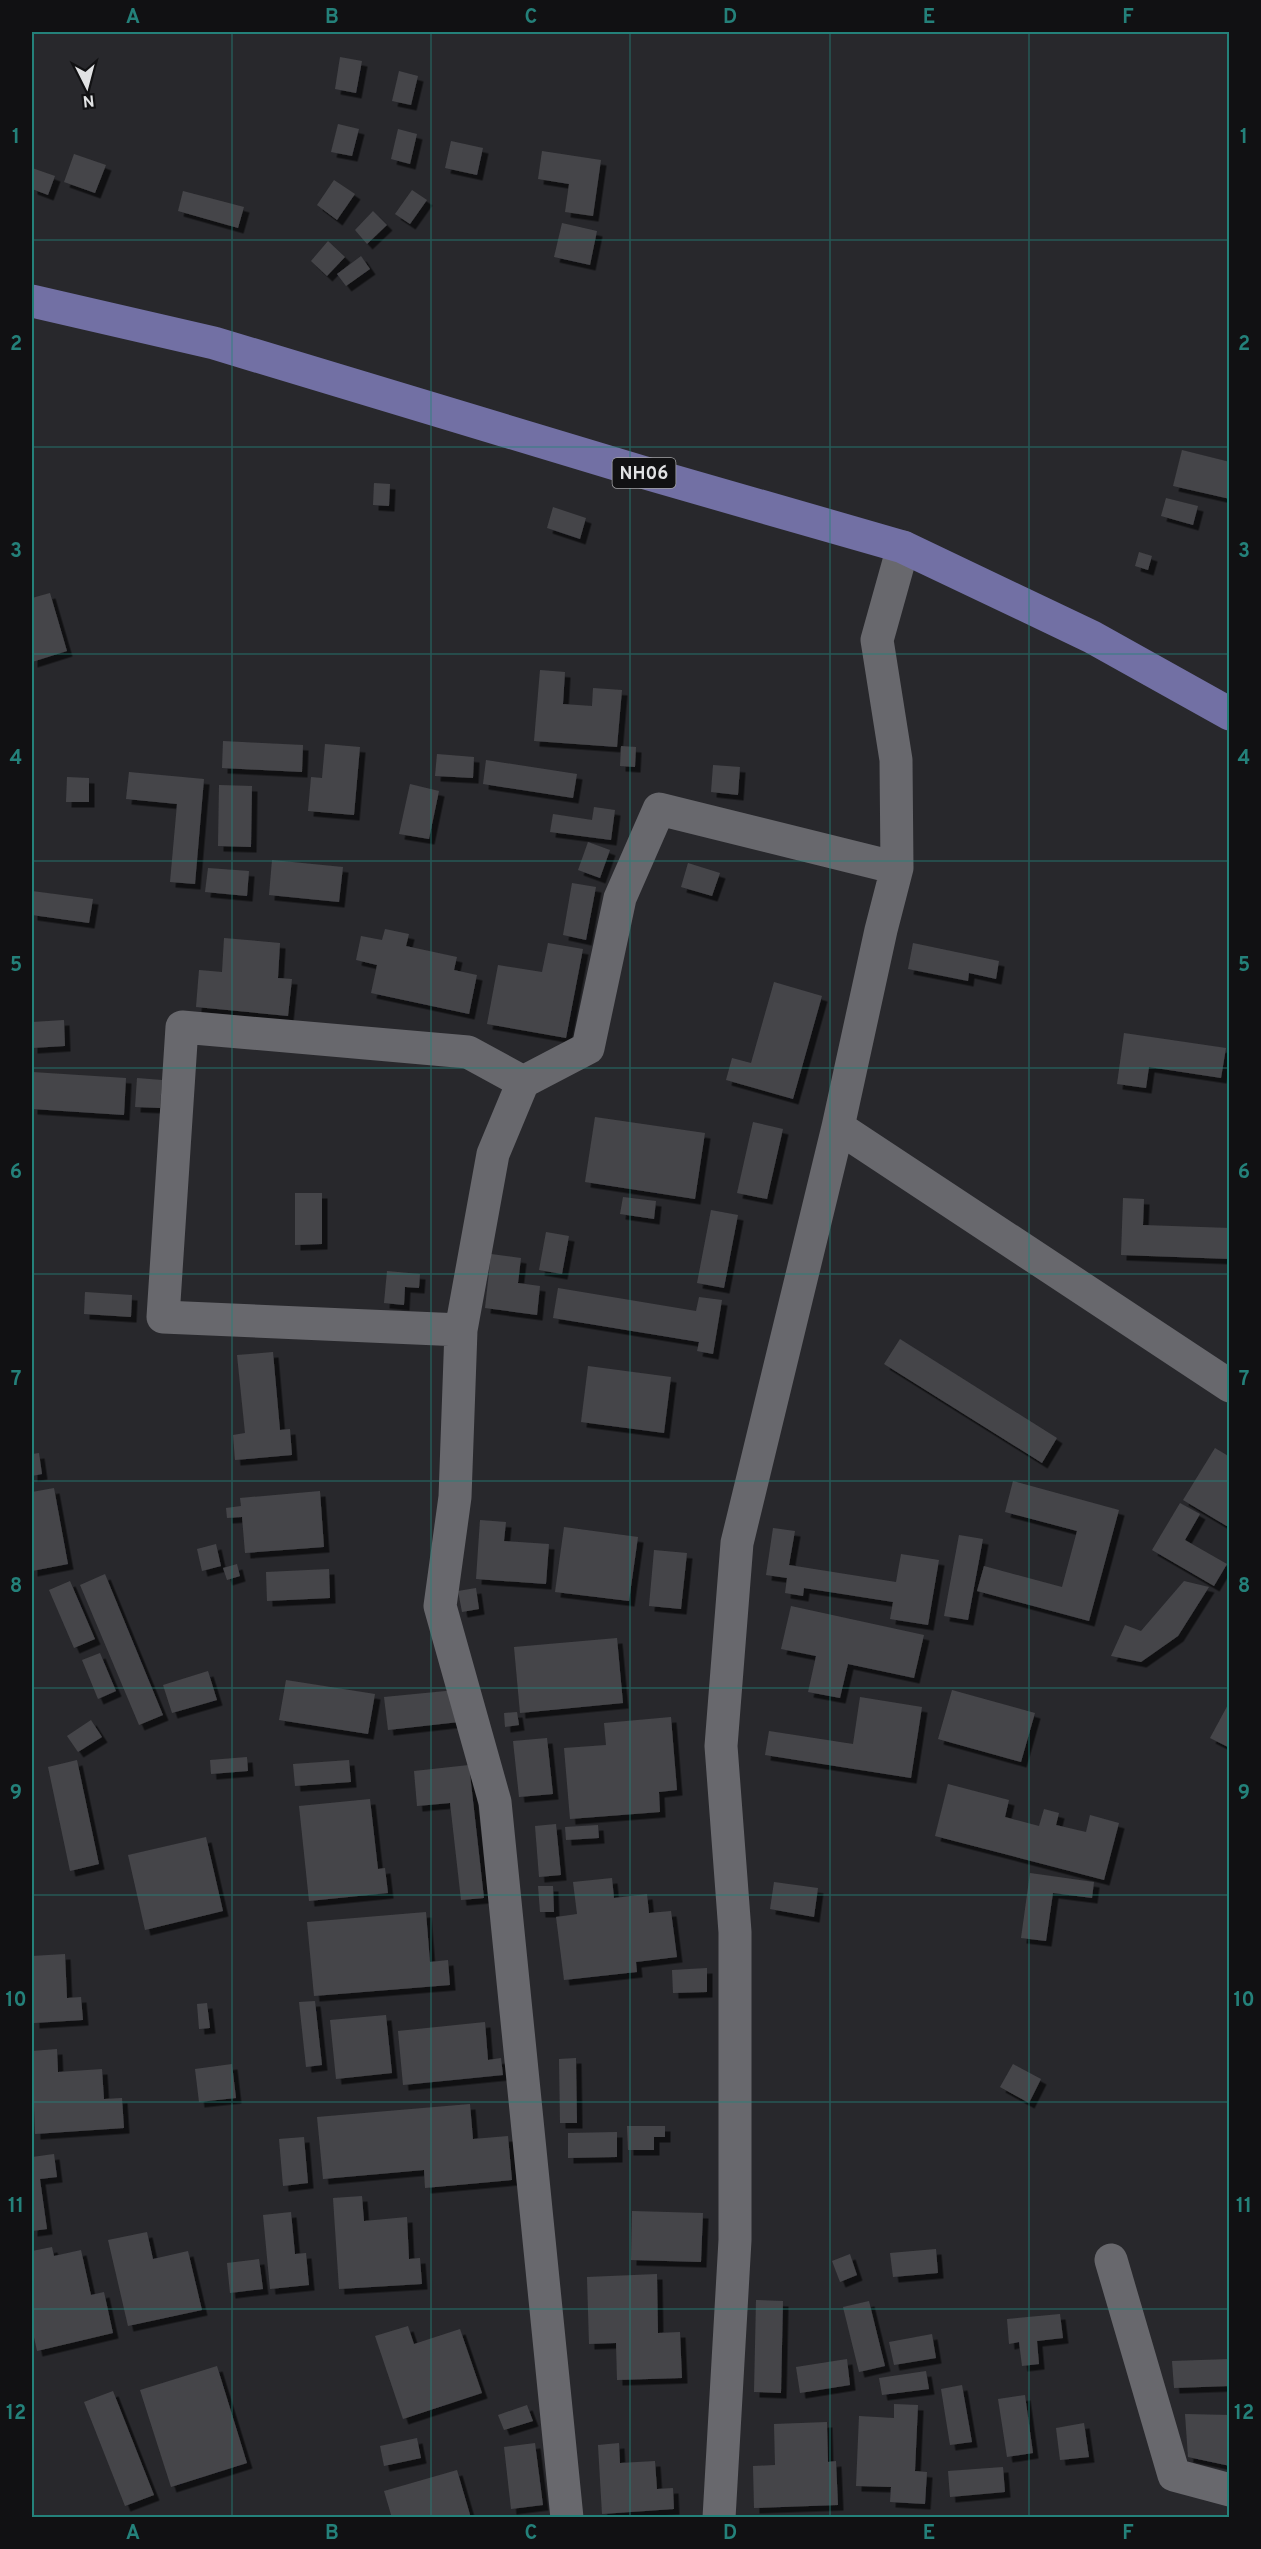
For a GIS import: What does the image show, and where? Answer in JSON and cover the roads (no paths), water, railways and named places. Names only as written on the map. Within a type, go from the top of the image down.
[{"type":"main road","name":"NH06","points":[[32,301],[214,343],[642,472],[903,547],[1092,637],[1230,714]]},
{"type":"street","points":[[719,2517],[735,2240],[735,1932],[721,1746],[737,1543],[838,1127],[881,930],[897,868],[896,760],[877,640],[903,547]]},
{"type":"street","points":[[567,2517],[495,1802],[440,1606],[455,1497],[461,1330],[493,1154],[523,1082],[588,1048],[620,898],[659,809],[897,868]]},
{"type":"street","points":[[461,1330],[163,1317],[182,1027],[468,1052],[523,1082]]},
{"type":"street","points":[[838,1127],[1230,1386]]},
{"type":"street","points":[[1111,2260],[1174,2475],[1230,2490]]}]
